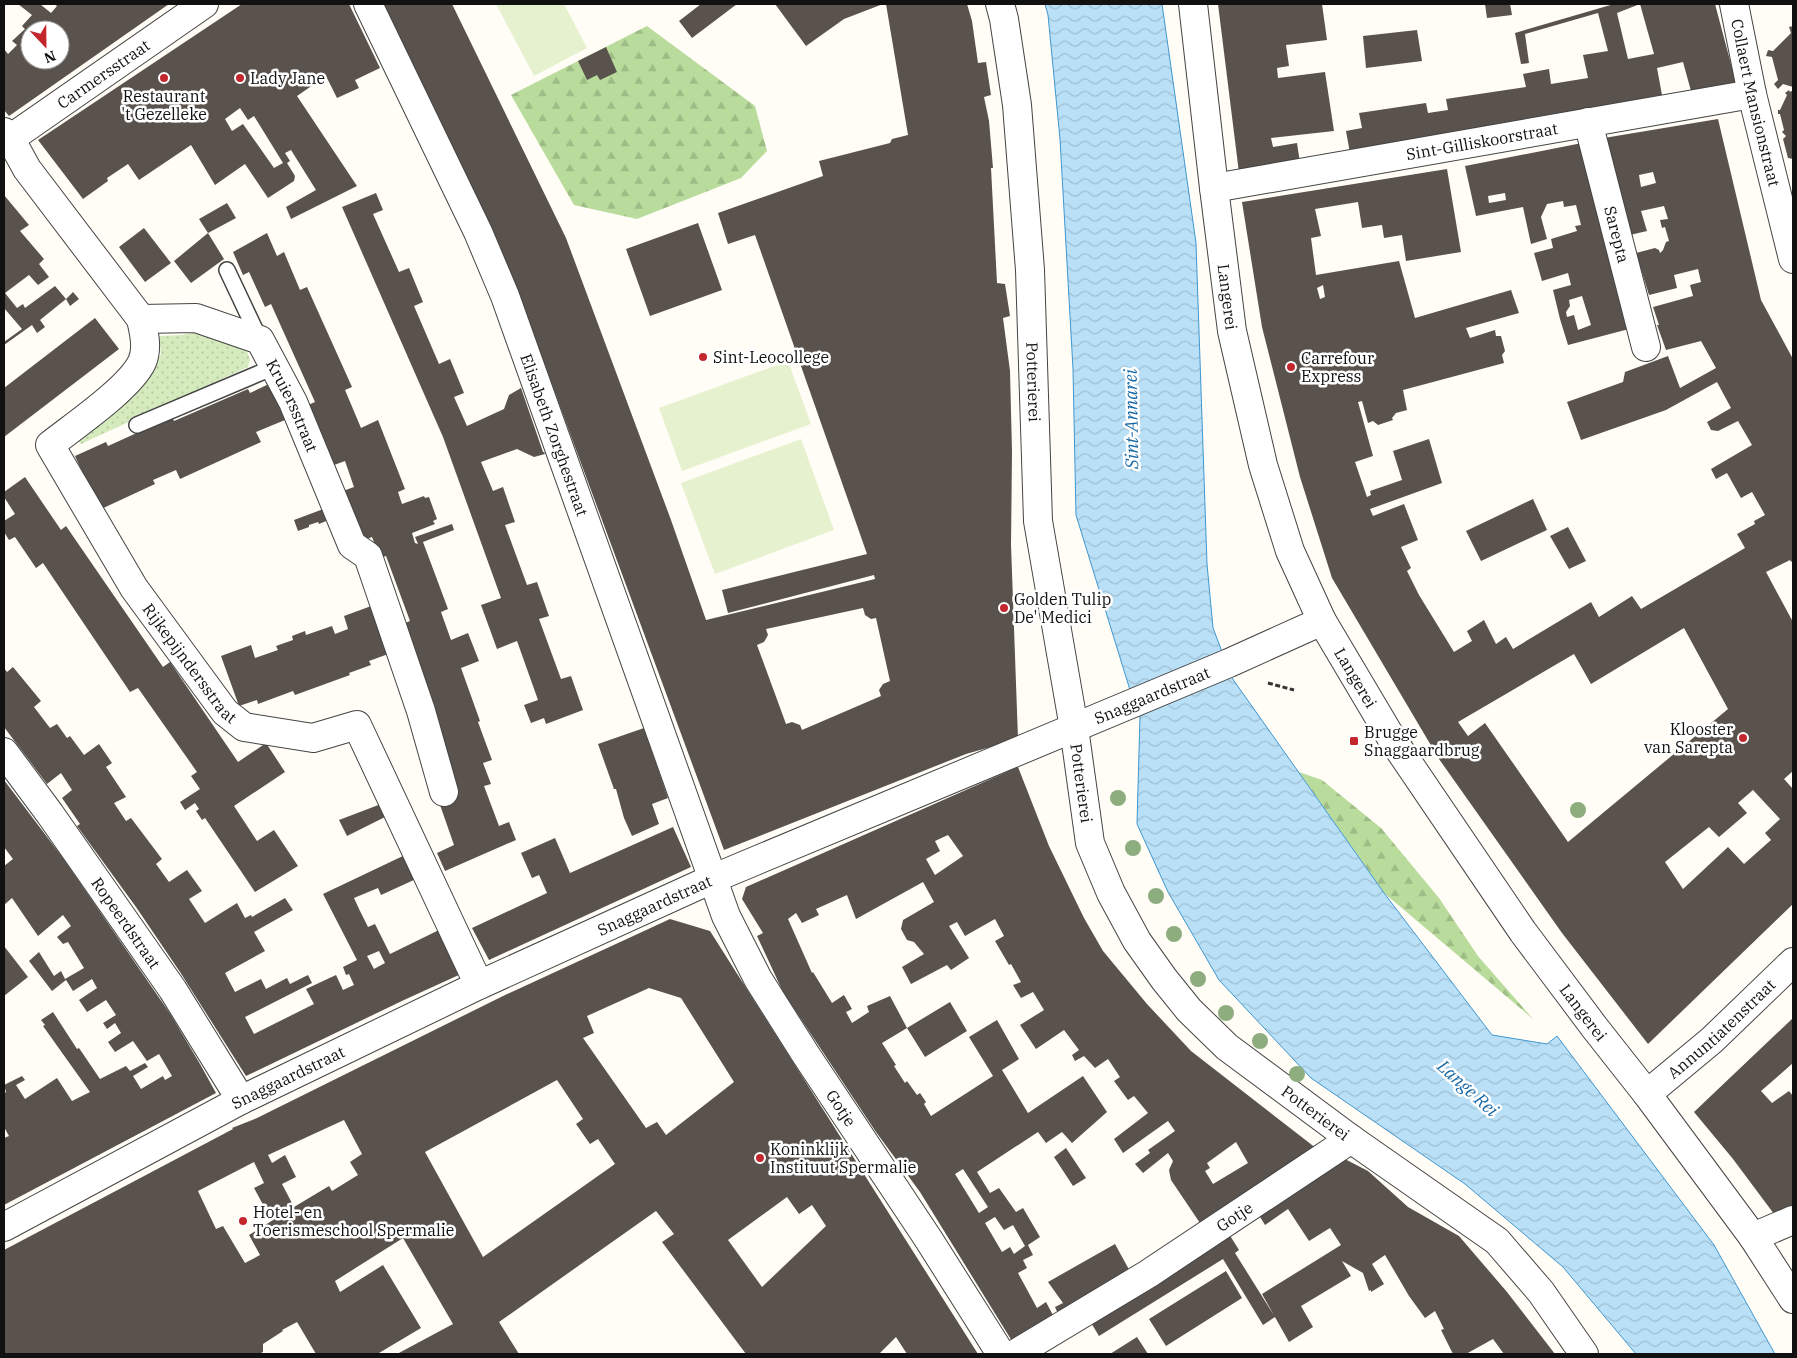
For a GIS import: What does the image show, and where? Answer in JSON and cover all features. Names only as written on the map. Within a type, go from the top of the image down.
[{"type":"street","name":"Carmersstraat","points":[[6,138],[204,4]]},
{"type":"street","name":"Elisabeth Zorghestraat","points":[[368,4],[478,232],[505,296],[712,879]]},
{"type":"street","name":"Potterierei","points":[[1000,4],[1018,105],[1030,270],[1038,521],[1074,728],[1090,843],[1111,893],[1137,941],[1164,979],[1189,1010],[1226,1047],[1351,1139],[1497,1241],[1541,1292],[1584,1354]]},
{"type":"street","name":"Langerei","points":[[1193,4],[1232,331],[1263,465],[1290,551],[1322,621],[1392,739],[1523,932],[1753,1237],[1793,1300]]},
{"type":"street","name":"Collaert Mansionstraat","points":[[1734,4],[1752,94],[1793,260]]},
{"type":"street","name":"Sint-Gilliskoorstraat","points":[[1214,188],[1752,94]]},
{"type":"street","name":"Sarepta","points":[[1588,122],[1646,347]]},
{"type":"street","points":[[6,138],[27,169],[141,320]]},
{"type":"street","name":"Kruiersstraat","points":[[141,320],[196,318],[260,340],[293,402],[352,545],[368,556],[422,711],[444,792]]},
{"type":"street","name":"Rijkepijndersstraat","points":[[141,320],[146,342],[142,361],[129,381],[50,445],[134,588],[225,712],[244,726],[313,738],[357,725],[479,985]]},
{"type":"street","name":"Snaggaardstraat","points":[[4,1227],[241,1100],[479,985],[712,879],[1229,663],[1322,621]]},
{"type":"street","name":"Ropeerdstraat","points":[[4,752],[50,814],[173,990],[241,1100]]},
{"type":"street","name":"Gotje","points":[[712,879],[726,916],[758,979],[806,1055],[930,1240],[1001,1354]]},
{"type":"street","name":"Annuntiatenstraat","points":[[1647,1094],[1712,1040],[1793,962]]},
{"type":"street","name":"Gotje","points":[[1015,1354],[1148,1274],[1351,1139]]},
{"type":"street","points":[[1753,1237],[1793,1220]]},
{"type":"lane","points":[[227,270],[260,340]]},
{"type":"lane","points":[[137,426],[274,366]]},
{"type":"green space","points":[[496,4],[564,4],[587,48],[534,76]]},
{"type":"green space","points":[[647,26],[755,106],[767,151],[741,178],[637,219],[574,205],[511,95]]},
{"type":"green space","points":[[204,331],[246,349],[250,359],[248,367],[81,444],[78,441],[88,430],[134,397],[161,354],[159,336]]},
{"type":"green space","points":[[788,361],[811,424],[682,471],[659,408]]},
{"type":"green space","points":[[801,439],[834,530],[715,574],[681,483]]},
{"type":"green space","points":[[1299,772],[1322,780],[1381,828],[1439,898],[1478,956],[1533,1019],[1384,893]]},
{"type":"water","points":[[1045,4],[1162,4],[1196,243],[1207,564],[1213,628],[1232,678],[1384,893],[1492,1035],[1547,1044],[1557,1036],[1714,1245],[1775,1354],[1636,1354],[1563,1267],[1465,1184],[1311,1078],[1219,980],[1168,892],[1137,824],[1140,716],[1130,690],[1076,515],[1073,369],[1060,139],[1048,15]]},
{"type":"building","points":[[18,4],[40,4],[51,13],[57,6],[54,4],[169,4],[9,116],[4,110],[4,49],[8,54],[17,45],[12,41],[20,34],[20,70],[70,70],[70,20],[27,20],[32,15]]},
{"type":"building","points":[[242,4],[349,4],[380,68],[355,80],[359,88],[337,98],[326,76],[297,96],[357,186],[291,219],[286,207],[316,190],[291,150],[285,153],[290,161],[287,163],[295,176],[294,181],[268,198],[245,164],[215,185],[191,145],[139,180],[128,164],[107,178],[108,181],[83,199],[38,140]],"holes":[[[240,108],[248,120],[254,116],[283,163],[274,168],[243,124],[232,131],[225,119]]]},
{"type":"building","points":[[380,4],[452,4],[566,238],[671,520],[706,620],[875,579],[874,575],[728,613],[722,590],[867,554],[755,235],[728,244],[718,213],[823,176],[819,161],[890,143],[892,139],[908,135],[886,4],[967,4],[972,21],[978,63],[986,62],[991,95],[984,97],[989,121],[993,168],[991,168],[997,283],[1005,284],[1010,316],[1003,318],[1010,371],[1012,452],[1011,545],[1018,739],[966,754],[724,850],[510,271]],"holes":[[[863,608],[865,615],[871,619],[876,618],[890,681],[883,684],[879,690],[881,696],[802,730],[800,725],[792,722],[786,724],[757,645],[764,642],[768,635],[766,629]]]},
{"type":"building","points":[[701,4],[737,4],[692,38],[679,21]]},
{"type":"building","points":[[775,4],[883,4],[844,19],[806,46]]},
{"type":"building","points":[[1218,4],[1322,4],[1327,40],[1286,45],[1289,66],[1277,68],[1278,78],[1325,72],[1334,131],[1271,138],[1273,147],[1297,143],[1300,163],[1239,173]]},
{"type":"building","points":[[1485,4],[1510,4],[1512,15],[1487,18]]},
{"type":"building","points":[[1614,4],[1640,4],[1715,4],[1736,83],[1691,91],[1683,62],[1657,68],[1662,95],[1350,153],[1346,131],[1362,128],[1359,113],[1426,103],[1428,113],[1448,110],[1446,99],[1526,87],[1523,74],[1549,69],[1551,84],[1588,78],[1583,55],[1608,51],[1598,13],[1525,34],[1529,63],[1521,64],[1515,33]],"holes":[[[1640,4],[1654,54],[1628,59],[1617,13]]]},
{"type":"building","points":[[1793,26],[1793,87],[1783,84],[1778,89],[1774,84],[1778,80],[1772,57],[1766,56],[1768,50],[1773,51],[1791,33],[1789,27]]},
{"type":"building","points":[[1417,30],[1422,61],[1366,68],[1363,36]]},
{"type":"building","points":[[606,47],[617,72],[600,80],[597,75],[587,80],[578,61]]},
{"type":"building","points":[[1789,90],[1790,92],[1793,90],[1793,159],[1788,158],[1783,139],[1786,136],[1782,132],[1784,130],[1780,114],[1778,114],[1778,110],[1780,110],[1787,95],[1785,93]]},
{"type":"building","points":[[1718,119],[1761,300],[1793,359],[1793,560],[1766,572],[1793,622],[1793,771],[1784,779],[1793,789],[1793,904],[1648,1044],[1562,933],[1439,759],[1332,578],[1300,477],[1262,327],[1242,202],[1447,169],[1461,252],[1406,261],[1402,235],[1384,238],[1382,225],[1362,228],[1358,202],[1315,209],[1321,236],[1311,238],[1316,275],[1399,261],[1415,318],[1511,290],[1519,313],[1466,328],[1470,338],[1495,330],[1496,336],[1501,336],[1505,351],[1502,355],[1504,363],[1403,390],[1407,410],[1396,413],[1392,418],[1393,420],[1378,425],[1373,421],[1368,423],[1362,401],[1358,402],[1373,456],[1355,462],[1367,497],[1371,495],[1370,491],[1402,480],[1393,451],[1429,439],[1442,483],[1370,509],[1373,516],[1404,504],[1418,540],[1401,547],[1411,568],[1407,571],[1419,595],[1454,652],[1472,641],[1467,631],[1484,620],[1496,644],[1506,637],[1513,649],[1591,602],[1599,617],[1632,596],[1641,609],[1745,548],[1737,534],[1755,524],[1754,521],[1765,515],[1752,492],[1741,498],[1727,473],[1716,479],[1711,469],[1752,445],[1738,421],[1718,431],[1711,430],[1707,422],[1731,408],[1717,382],[1666,410],[1581,440],[1567,402],[1623,382],[1625,372],[1668,356],[1680,388],[1716,368],[1701,341],[1666,350],[1653,307],[1693,296],[1690,285],[1701,282],[1698,269],[1674,275],[1677,288],[1649,295],[1636,253],[1655,248],[1660,253],[1663,250],[1666,242],[1669,241],[1665,227],[1662,228],[1660,220],[1668,219],[1664,206],[1641,211],[1647,231],[1630,235],[1604,138]],"holes":[[[1653,172],[1656,183],[1641,187],[1639,175]],[[1323,285],[1325,297],[1320,299],[1317,288]],[[1684,628],[1728,709],[1568,842],[1485,723],[1468,736],[1458,722],[1574,654],[1591,684]],[[1753,790],[1780,819],[1765,833],[1771,840],[1744,864],[1728,847],[1683,889],[1665,862],[1709,827],[1719,837],[1747,813],[1738,803]]]},
{"type":"building","points":[[1582,143],[1607,251],[1629,329],[1568,345],[1553,290],[1571,285],[1568,273],[1542,281],[1534,253],[1553,248],[1551,239],[1577,231],[1575,226],[1581,225],[1576,205],[1564,207],[1563,201],[1547,204],[1541,217],[1547,239],[1531,244],[1523,207],[1476,216],[1465,166]],"holes":[[[1505,193],[1506,200],[1489,203],[1488,196]],[[1582,296],[1591,325],[1578,330],[1574,315],[1567,317],[1566,312],[1570,306],[1569,300]]]},
{"type":"building","points":[[376,193],[383,210],[373,214],[399,272],[409,268],[423,302],[414,306],[439,364],[450,359],[464,393],[454,397],[467,426],[504,409],[509,395],[521,388],[545,454],[534,457],[517,449],[481,462],[493,491],[503,487],[515,522],[505,525],[527,585],[537,582],[549,616],[539,619],[561,679],[571,676],[583,710],[546,724],[544,718],[531,723],[524,705],[538,700],[517,641],[497,649],[481,605],[501,598],[443,437],[342,207]]},
{"type":"building","points":[[4,195],[29,225],[20,231],[44,259],[39,264],[49,277],[38,285],[29,275],[5,293],[17,308],[23,304],[25,308],[55,286],[66,299],[40,320],[45,327],[37,333],[32,325],[4,345],[4,342],[22,329],[4,308]]},
{"type":"building","points":[[227,203],[236,218],[208,233],[199,219]]},
{"type":"building","points":[[698,223],[722,290],[650,316],[626,249]]},
{"type":"building","points":[[144,228],[171,263],[145,282],[119,247]]},
{"type":"building","points":[[208,233],[224,259],[191,283],[174,261]]},
{"type":"building","points":[[267,233],[277,256],[284,252],[300,290],[307,287],[352,387],[345,390],[361,428],[378,420],[405,489],[398,492],[402,504],[424,496],[425,498],[429,497],[437,519],[433,521],[435,524],[412,533],[415,543],[418,544],[415,537],[452,524],[454,530],[423,542],[448,609],[441,612],[451,640],[468,633],[479,661],[461,668],[492,760],[483,763],[491,784],[484,786],[499,826],[509,822],[516,840],[445,871],[437,853],[454,845],[439,802],[448,755],[403,624],[410,621],[386,556],[380,558],[372,537],[362,541],[343,491],[354,487],[345,461],[334,465],[308,405],[315,402],[271,304],[265,307],[249,272],[243,275],[233,252]]},
{"type":"building","points":[[73,292],[79,299],[70,306],[66,299]]},
{"type":"building","points":[[95,318],[119,349],[4,437],[4,388]]},
{"type":"building","points":[[269,384],[285,420],[256,432],[261,442],[180,479],[176,470],[153,480],[155,484],[99,510],[75,456],[106,442],[108,446],[172,417],[174,421],[248,389],[250,393]]},
{"type":"building","points":[[25,477],[61,530],[66,526],[163,667],[170,662],[238,762],[266,743],[285,772],[234,806],[257,841],[274,830],[298,866],[255,892],[205,818],[202,820],[196,811],[199,809],[195,803],[185,810],[180,802],[200,789],[191,776],[197,772],[138,688],[130,692],[43,563],[36,568],[15,537],[9,540],[4,532],[4,521],[15,514],[4,497],[4,492]]},
{"type":"building","points":[[1533,499],[1547,530],[1481,561],[1466,531]]},
{"type":"building","points":[[326,508],[331,519],[319,524],[318,522],[309,525],[309,527],[298,531],[294,520]]},
{"type":"building","points":[[1568,527],[1586,561],[1569,569],[1550,536]]},
{"type":"building","points":[[374,605],[391,653],[369,661],[371,665],[349,673],[350,675],[295,695],[293,691],[258,704],[257,700],[239,706],[221,656],[251,645],[255,658],[278,650],[276,646],[293,640],[292,636],[305,631],[306,635],[332,626],[335,634],[348,629],[344,616]]},
{"type":"building","points":[[13,667],[41,701],[34,707],[50,728],[57,724],[67,738],[70,736],[84,755],[99,744],[112,763],[106,767],[126,797],[114,803],[126,821],[131,818],[162,859],[156,864],[169,882],[187,870],[202,891],[189,899],[205,923],[237,903],[245,918],[251,915],[252,917],[285,898],[293,910],[254,932],[265,951],[225,973],[235,992],[261,979],[266,989],[287,978],[290,984],[308,975],[312,983],[245,1017],[254,1034],[314,1004],[306,989],[336,975],[343,990],[354,985],[349,974],[346,975],[343,967],[357,960],[323,894],[405,855],[416,879],[381,895],[378,888],[354,898],[360,911],[368,927],[375,924],[390,954],[439,930],[461,974],[246,1076],[180,972],[136,907],[77,826],[80,824],[62,798],[72,790],[61,773],[47,784],[4,727],[4,668],[7,672]],"holes":[[[379,951],[385,963],[374,969],[367,956]]]},
{"type":"building","points":[[644,728],[668,798],[652,804],[659,824],[632,836],[598,744]]},
{"type":"building","points":[[1018,767],[1049,846],[1084,918],[1103,951],[1147,1004],[1191,1051],[1321,1152],[1204,1229],[1171,1180],[1169,1170],[1173,1161],[1168,1153],[1143,1173],[1135,1164],[1150,1153],[1148,1150],[1175,1131],[1168,1121],[1123,1153],[1114,1139],[1148,1113],[1134,1096],[1128,1100],[1114,1081],[1120,1077],[1108,1059],[1095,1068],[1084,1056],[1075,1061],[1072,1055],[1079,1050],[1064,1030],[1036,1049],[1020,1025],[1044,1010],[1033,992],[1021,998],[1013,985],[1021,982],[995,941],[1004,936],[995,919],[965,936],[957,922],[949,926],[969,958],[951,970],[947,965],[911,984],[902,967],[924,954],[914,942],[907,940],[901,929],[903,920],[934,902],[923,882],[856,919],[847,895],[816,909],[819,915],[802,923],[796,913],[788,919],[812,973],[832,1003],[844,995],[852,1009],[846,1012],[852,1023],[869,1012],[867,1006],[890,996],[907,1028],[882,1043],[905,1083],[907,1081],[917,1095],[920,1093],[926,1102],[924,1104],[931,1116],[993,1076],[969,1037],[997,1020],[1019,1059],[1002,1070],[1028,1113],[1083,1076],[1107,1112],[1072,1143],[1062,1132],[1046,1143],[1038,1132],[977,1172],[990,1193],[999,1188],[1016,1212],[1023,1208],[1040,1237],[1028,1245],[1033,1255],[1023,1260],[1027,1268],[1018,1273],[1037,1308],[1046,1302],[1055,1319],[1012,1341],[920,1192],[876,1132],[783,992],[757,936],[763,933],[742,899],[746,887]],"holes":[[[948,835],[963,856],[935,875],[926,859],[940,851],[935,841]],[[1236,1142],[1248,1163],[1213,1184],[1205,1171],[1210,1168],[1207,1163]],[[963,1169],[988,1207],[979,1213],[955,1174]],[[995,1217],[1004,1230],[1013,1225],[1025,1246],[1014,1254],[1010,1247],[1002,1252],[985,1223]]]},
{"type":"building","points":[[4,780],[63,858],[171,1015],[216,1093],[4,1205],[4,1138],[9,1136],[4,1127],[4,1094],[6,1092],[4,1085],[22,1076],[25,1080],[16,1085],[25,1099],[57,1078],[72,1101],[90,1092],[43,1026],[45,1025],[41,1020],[53,1012],[77,1049],[79,1048],[100,1079],[126,1066],[130,1071],[145,1063],[148,1067],[133,1076],[141,1089],[163,1076],[165,1080],[172,1076],[159,1054],[147,1061],[133,1041],[115,1052],[108,1042],[121,1033],[115,1023],[107,1029],[103,1023],[116,1015],[106,1000],[87,1012],[79,1000],[97,988],[92,979],[73,991],[66,980],[52,991],[29,961],[39,952],[54,976],[61,971],[65,979],[84,968],[68,942],[63,944],[57,937],[71,926],[63,915],[38,936],[12,898],[4,905],[4,866],[13,859],[4,847]]},
{"type":"building","points":[[381,804],[387,816],[347,836],[339,820]]},
{"type":"building","points":[[673,827],[691,867],[489,960],[472,928],[547,893],[539,875],[532,878],[521,853],[555,838],[570,873]]},
{"type":"building","points":[[670,919],[710,931],[978,1354],[907,1354],[896,1337],[879,1354],[746,1354],[662,1242],[674,1234],[656,1211],[499,1322],[519,1354],[397,1354],[453,1324],[403,1238],[335,1281],[340,1292],[383,1265],[421,1328],[380,1354],[316,1354],[297,1322],[263,1344],[263,1352],[259,1354],[4,1354],[4,1250],[232,1128],[257,1118],[501,997]],"holes":[[[649,988],[681,998],[734,1082],[666,1135],[657,1122],[646,1128],[583,1038],[594,1033],[587,1016]],[[557,1080],[583,1119],[576,1124],[590,1144],[598,1139],[615,1164],[483,1257],[425,1152]],[[344,1120],[362,1154],[350,1162],[358,1175],[332,1191],[329,1186],[294,1207],[282,1184],[296,1177],[285,1155],[272,1163],[268,1155]],[[254,1162],[264,1183],[254,1188],[267,1212],[277,1207],[281,1215],[249,1235],[260,1255],[245,1263],[223,1226],[216,1229],[198,1191]],[[787,1197],[799,1214],[812,1205],[826,1226],[762,1287],[728,1240]]]},
{"type":"building","points":[[4,946],[28,977],[4,996]]},
{"type":"building","points":[[950,1002],[967,1031],[925,1057],[907,1028]]},
{"type":"building","points":[[1793,1018],[1793,1063],[1761,1091],[1772,1103],[1789,1091],[1793,1096],[1793,1212],[1777,1218],[1733,1159],[1694,1112]]},
{"type":"building","points":[[1066,1148],[1086,1178],[1073,1186],[1054,1157]]},
{"type":"building","points":[[1337,1155],[1368,1171],[1408,1207],[1459,1236],[1507,1292],[1555,1354],[1504,1354],[1493,1339],[1466,1354],[1453,1354],[1441,1330],[1444,1329],[1435,1311],[1425,1318],[1409,1296],[1385,1255],[1372,1264],[1384,1284],[1371,1292],[1363,1273],[1342,1261],[1351,1276],[1301,1306],[1313,1327],[1289,1342],[1262,1294],[1341,1245],[1330,1228],[1309,1241],[1288,1209],[1265,1225],[1257,1212]]},
{"type":"building","points":[[1229,1234],[1239,1250],[1235,1253],[1275,1317],[1263,1325],[1223,1259],[1099,1336],[1090,1321]]},
{"type":"building","points":[[1115,1244],[1132,1275],[1059,1316],[1055,1307],[1063,1303],[1048,1282]]},
{"type":"building","points":[[1226,1271],[1242,1298],[1166,1346],[1149,1319]]},
{"type":"building","points":[[1137,1337],[1148,1354],[1110,1354]]},
{"type":"place","name":"Restaurant 't Gezelleke","points":[[164,78]]},
{"type":"place","name":"Lady Jane","points":[[240,78]]},
{"type":"place","name":"Sint-Leocollege","points":[[703,357]]},
{"type":"place","name":"Carrefour Express","points":[[1291,367]]},
{"type":"place","name":"Golden Tulip De' Medici","points":[[1004,608]]},
{"type":"place","name":"Klooster van Sarepta","points":[[1743,738]]},
{"type":"place","name":"Brugge Snaggaardbrug","points":[[1354,741]]},
{"type":"place","name":"Koninklijk Instituut Spermalie","points":[[760,1158]]},
{"type":"place","name":"Hotel- en Toerismeschool Spermalie","points":[[243,1221]]},
{"type":"water label","name":"Sint-Annarei","points":[[1131,419]]},
{"type":"water label","name":"Lange Rei","points":[[1468,1088]]}]
